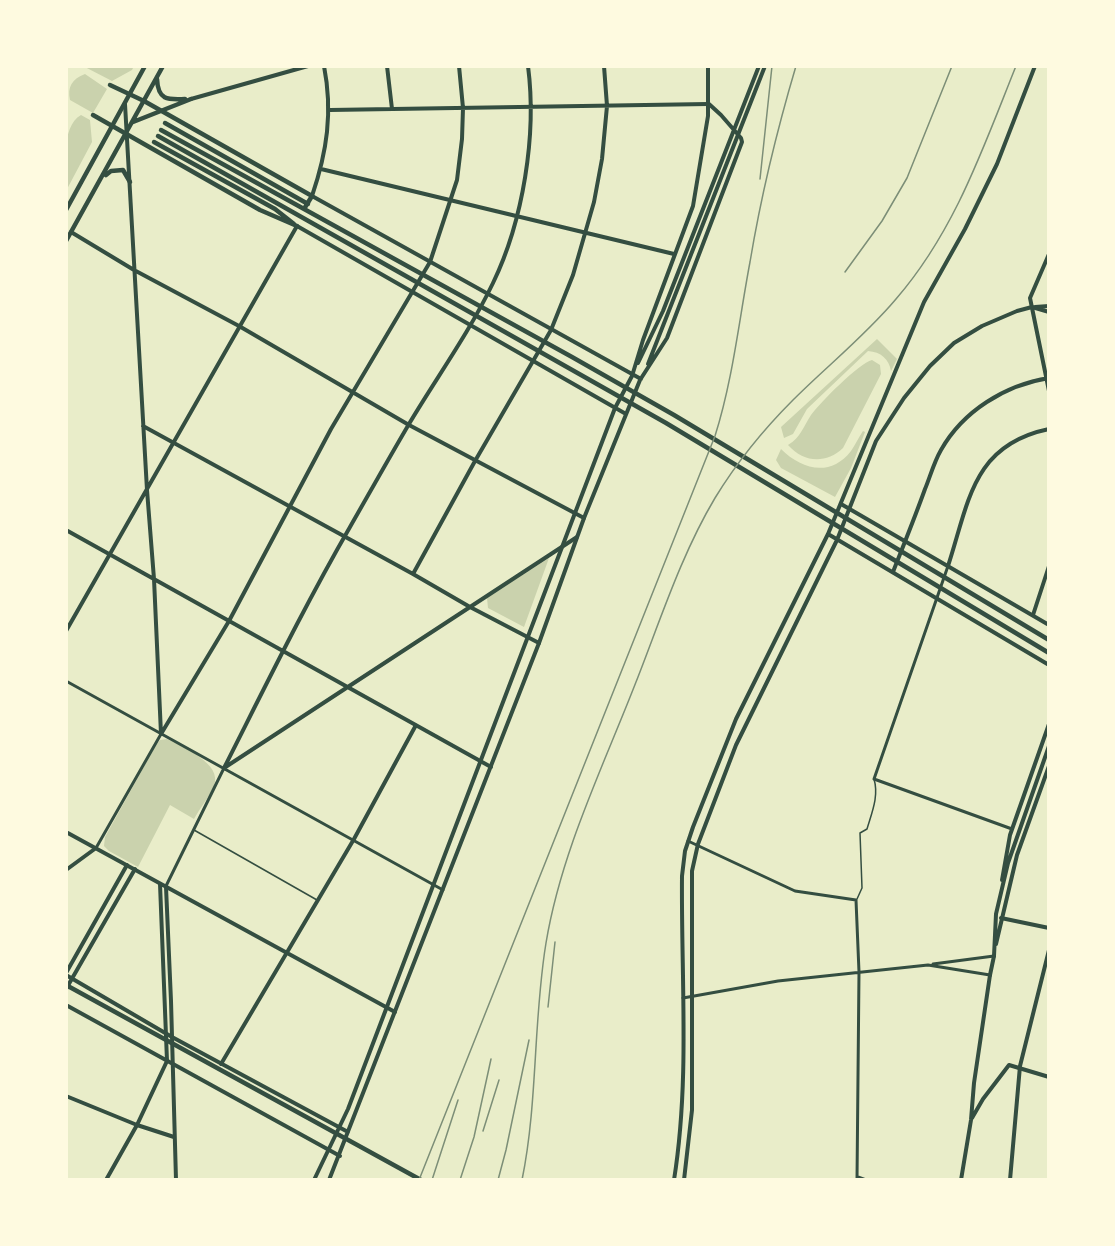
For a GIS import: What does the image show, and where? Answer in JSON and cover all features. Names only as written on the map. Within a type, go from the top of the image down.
[{"type":"main road","points":[[66,210],[146,66]]},
{"type":"main road","points":[[66,241],[164,66]]},
{"type":"main road","points":[[156,78],[158,90],[165,98],[191,99]]},
{"type":"main road","points":[[110,85],[161,110],[312,196],[306,206]]},
{"type":"main road","points":[[133,122],[191,99]]},
{"type":"main road","points":[[93,115],[260,210],[297,226]]},
{"type":"main road","points":[[165,123],[306,206],[316,216],[664,410],[1049,640]]},
{"type":"main road","points":[[161,129],[306,206]]},
{"type":"main road","points":[[158,136],[666,423],[1048,652]]},
{"type":"main road","points":[[154,142],[275,209],[297,226]]},
{"type":"main road","points":[[97,186],[106,175],[115,170],[125,172],[130,182]]},
{"type":"main road","points":[[297,226],[301,218]]},
{"type":"main road","points":[[66,987],[421,1180]]},
{"type":"street","points":[[191,99],[308,66]]},
{"type":"street","points":[[324,66],[330,110],[328,140],[312,196],[640,380]]},
{"type":"street","points":[[387,66],[392,109]]},
{"type":"street","points":[[66,870],[96,848],[229,621],[352,393],[430,262],[452,201],[457,180],[463,108],[459,66]]},
{"type":"street","points":[[106,1180],[169,1062],[172,1037],[166,886],[224,768],[345,536],[409,424],[471,325],[506,254],[525,170],[530,107],[528,66]]},
{"type":"street","points":[[413,574],[475,461],[535,361],[551,330],[573,275],[586,233],[602,159],[607,106],[604,66]]},
{"type":"street","points":[[632,375],[693,206],[704,150],[708,104],[708,66]]},
{"type":"street","points":[[329,1180],[539,643],[584,518],[640,380],[759,66]]},
{"type":"street","points":[[314,1180],[348,1109],[615,408],[665,311],[765,66]]},
{"type":"street","points":[[674,1180],[680,1133],[682,876],[688,841],[736,719],[828,534],[924,302],[965,229],[997,164],[1035,66]]},
{"type":"street","points":[[125,103],[154,579],[161,734]]},
{"type":"street","points":[[330,110],[708,104],[721,115],[742,142],[667,338],[640,380]]},
{"type":"street","points":[[321,170],[674,254]]},
{"type":"street","points":[[66,631],[297,226],[626,414]]},
{"type":"street","points":[[71,232],[134,270],[239,326],[352,393],[584,518]]},
{"type":"street","points":[[1049,254],[1030,298],[1049,391]]},
{"type":"street","points":[[684,1180],[692,1110],[692,882],[697,845],[749,716],[837,540],[876,441],[904,398],[930,366],[954,343],[1000,317],[1049,306]]},
{"type":"street","points":[[1032,308],[1049,312]]},
{"type":"street","points":[[893,572],[939,453],[953,433],[979,407],[998,395],[1033,380],[1048,378]]},
{"type":"street","points":[[143,426],[539,643]]},
{"type":"street","points":[[1012,829],[874,779],[976,480],[989,461],[1008,443],[1049,429]]},
{"type":"street","points":[[841,504],[1049,625]]},
{"type":"street","points":[[66,530],[491,767]]},
{"type":"street","points":[[828,534],[1049,665]]},
{"type":"street","points":[[224,768],[577,537]]},
{"type":"street","points":[[1033,615],[1049,566]]},
{"type":"street","points":[[66,681],[443,890]]},
{"type":"street","points":[[1001,893],[1003,867],[1012,829],[1049,724]]},
{"type":"street","points":[[220,1064],[354,839],[416,725]]},
{"type":"street","points":[[994,956],[996,914],[1001,893],[1018,834],[1049,746]]},
{"type":"street","points":[[961,1180],[990,975],[1002,918],[1017,855],[1049,766]]},
{"type":"street","points":[[66,831],[395,1012]]},
{"type":"street","points":[[688,841],[795,891],[856,900],[859,972],[858,1178],[866,1180]]},
{"type":"street","points":[[127,865],[66,974],[220,1064],[348,1132]]},
{"type":"street","points":[[66,987],[135,869]]},
{"type":"street","points":[[160,883],[176,1180]]},
{"type":"street","points":[[1002,918],[1049,928]]},
{"type":"street","points":[[1010,1180],[1020,1066],[1049,950]]},
{"type":"street","points":[[682,999],[778,981],[994,956]]},
{"type":"street","points":[[928,964],[990,975]]},
{"type":"street","points":[[66,1005],[340,1156]]},
{"type":"street","points":[[971,1120],[983,1099],[1008,1066],[1012,1064],[1020,1066],[1049,1077]]},
{"type":"street","points":[[66,1096],[137,1125],[174,1137]]},
{"type":"lane","points":[[856,900],[862,888],[860,833],[867,829],[875,801],[877,790],[874,779]]},
{"type":"lane","points":[[193,829],[318,900]]},
{"type":"green space","points":[[83,66],[134,66],[132,70],[112,81]]},
{"type":"green space","points":[[85,74],[107,89],[93,113],[70,100],[69,91],[72,84]]},
{"type":"green space","points":[[81,115],[90,120],[92,142],[66,191],[67,139],[74,121]]},
{"type":"green space","points":[[877,339],[897,359],[891,371],[884,357],[868,351],[807,409],[793,434],[784,438],[781,427]]},
{"type":"green space","points":[[872,360],[880,365],[881,374],[843,448],[822,459],[808,458],[794,451],[788,445],[799,435],[816,409],[849,376]]},
{"type":"green space","points":[[863,431],[865,432],[851,468],[835,497],[781,468],[776,460],[781,449],[806,466],[825,468],[834,465],[851,451]]},
{"type":"green space","points":[[549,558],[524,627],[488,608],[487,598]]},
{"type":"green space","points":[[167,739],[191,751],[207,763],[213,770],[214,786],[194,819],[170,805],[138,867],[109,851],[104,846],[105,837],[156,745],[160,740]]},
{"type":"railway","points":[[760,179],[772,66]]},
{"type":"railway","points":[[419,1180],[715,436],[731,371],[764,188],[796,66]]},
{"type":"railway","points":[[845,272],[882,221],[907,178],[952,66]]},
{"type":"railway","points":[[522,1180],[531,1121],[542,972],[553,909],[584,810],[681,565],[715,498],[751,447],[793,400],[884,313],[917,273],[966,188],[1016,66]]},
{"type":"railway","points":[[548,1007],[555,942]]},
{"type":"railway","points":[[498,1180],[529,1040]]},
{"type":"railway","points":[[460,1180],[474,1137],[491,1059]]},
{"type":"railway","points":[[483,1131],[499,1080]]},
{"type":"railway","points":[[432,1180],[458,1100]]}]
